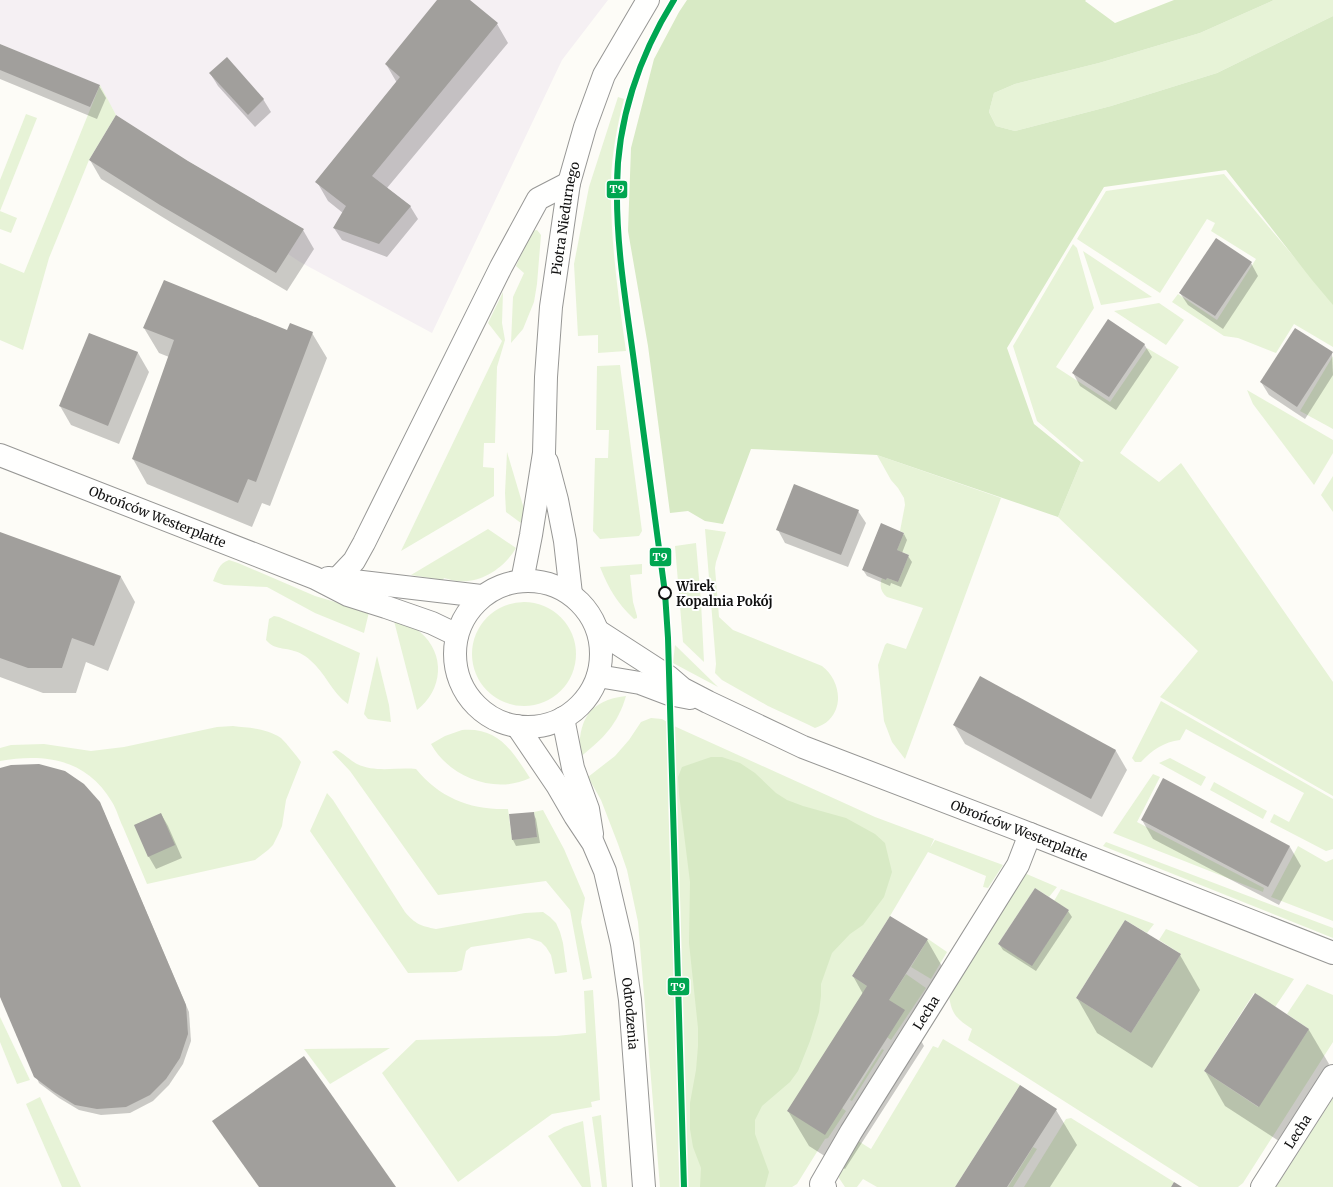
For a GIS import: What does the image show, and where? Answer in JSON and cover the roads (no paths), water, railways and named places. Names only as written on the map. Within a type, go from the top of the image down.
[{"type":"street","name":"Piotra Niedurnego","points":[[522,581],[531,536],[544,453],[546,377],[551,307],[569,183],[585,127],[604,75],[648,0]]},
{"type":"street","points":[[337,578],[354,561],[364,543],[501,267],[538,199],[569,183]]},
{"type":"street","name":"Piotra Niedurnego","points":[[544,453],[557,500],[565,541],[571,594]]},
{"type":"street","name":"Obrońców Westerplatte","points":[[0,455],[315,578],[348,595],[432,622],[457,635]]},
{"type":"street","name":"Obrońców Westerplatte","points":[[315,578],[337,578],[481,596]]},
{"type":"street","points":[[522,581],[545,583],[571,594],[587,611],[598,631],[601,653],[598,676],[588,696],[563,718],[546,725],[517,726],[495,719],[480,710],[469,697],[458,679],[455,661],[457,635],[463,619],[471,607],[481,596],[495,588],[522,581]]},
{"type":"street","name":"Obrońców Westerplatte","points":[[598,631],[683,688],[708,702],[803,747],[1333,953]]},
{"type":"street","name":"Obrońców Westerplatte","points":[[598,676],[640,683],[669,694],[708,702]]},
{"type":"street","name":"Odrodzenia","points":[[563,718],[572,768],[588,809],[593,843]]},
{"type":"street","name":"Odrodzenia","points":[[517,726],[557,785],[593,843],[605,871],[622,944],[630,1000],[644,1187]]},
{"type":"street","name":"Lecha","points":[[825,1187],[821,1184],[851,1132],[1018,865],[1030,834]]},
{"type":"street","name":"Lecha","points":[[1262,1187],[1333,1076]]},
{"type":"place","name":"Wirek Kopalnia Pokój","points":[[665,593]]}]
